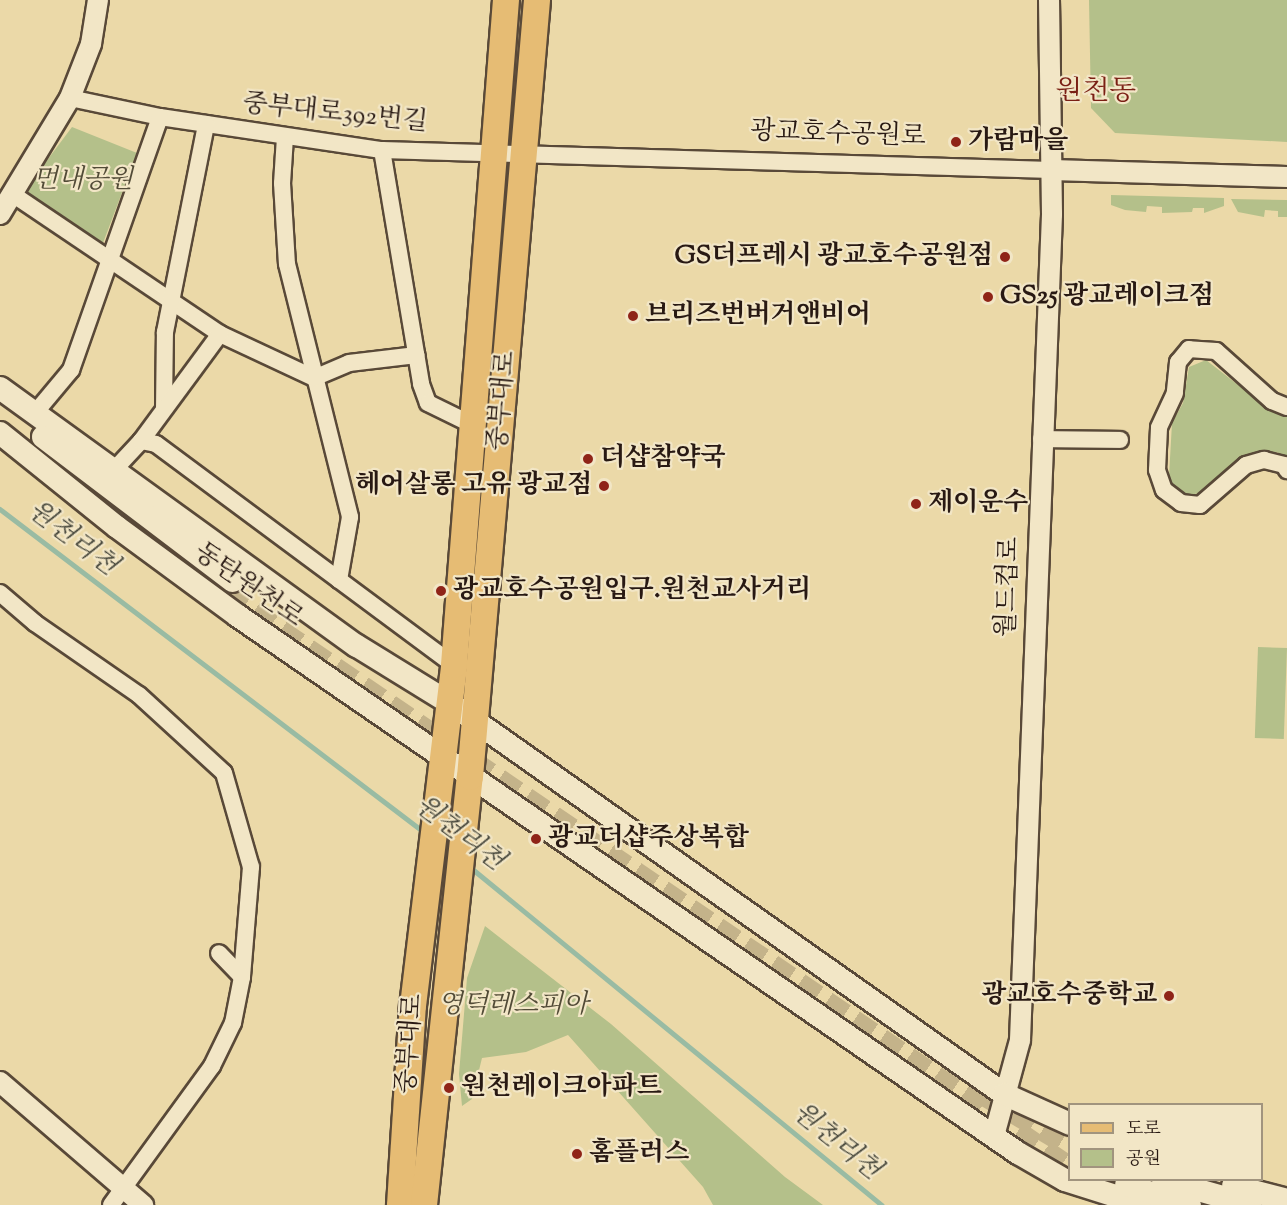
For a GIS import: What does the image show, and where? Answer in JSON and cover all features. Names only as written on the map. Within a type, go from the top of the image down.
[{"type":"main road","name":"중부대로","points":[[400,1205],[412,1006],[454,665],[506,0]]},
{"type":"main road","name":"중부대로","points":[[424,1205],[454,906],[469,790],[526,152],[537,0]]},
{"type":"main road","name":"동탄원천로","points":[[0,388],[357,646],[448,702],[1004,1094],[1068,1123]]},
{"type":"main road","points":[[0,405],[230,587],[0,420]]},
{"type":"main road","name":"동탄원천로","points":[[0,433],[117,527],[469,790],[994,1136],[1068,1181]]},
{"type":"main road","name":"동탄원천로","points":[[1068,1181],[1144,1205]]},
{"type":"main road","points":[[1116,1181],[1190,1205]]},
{"type":"main road","points":[[1170,1181],[1251,1205]]},
{"type":"main road","points":[[1218,1181],[1287,1200]]},
{"type":"street","points":[[0,214],[70,98],[91,44],[98,0]]},
{"type":"street","name":"월드컵로","points":[[994,1136],[1020,1040],[1052,170],[1049,0]]},
{"type":"street","name":"중부대로392번길","points":[[70,98],[160,117],[382,150],[494,152]]},
{"type":"street","points":[[35,412],[71,370],[160,117]]},
{"type":"street","name":"중부대로392번길","points":[[164,409],[165,332],[206,124]]},
{"type":"street","points":[[285,136],[282,183],[287,264],[350,517],[339,580]]},
{"type":"street","name":"중부대로","points":[[382,150],[417,355],[428,403],[473,425]]},
{"type":"street","name":"광교호수공원로","points":[[494,152],[1287,177]]},
{"type":"street","points":[[11,193],[220,334],[314,378],[349,363],[361,365],[417,355]]},
{"type":"street","points":[[114,470],[141,441],[220,334]]},
{"type":"street","points":[[1287,408],[1272,401],[1216,351],[1190,349],[1178,362],[1175,393],[1159,428],[1157,470],[1164,490],[1181,503],[1200,506],[1246,465],[1264,460],[1284,465],[1287,470]]},
{"type":"street","points":[[1041,438],[1120,440]]},
{"type":"street","points":[[141,441],[156,444],[454,665]]},
{"type":"street","points":[[0,593],[35,623],[139,695],[224,773],[251,867],[242,977],[233,1023],[212,1066],[125,1189],[111,1205]]},
{"type":"street","points":[[219,953],[242,977]]},
{"type":"street","points":[[0,1082],[143,1205]]},
{"type":"green space","points":[[1089,0],[1287,0],[1287,142],[1115,133],[1091,108]]},
{"type":"green space","name":"먼내공원","points":[[72,127],[137,153],[103,243],[24,191]]},
{"type":"green space","points":[[1111,195],[1224,198],[1224,206],[1204,213],[1204,208],[1193,208],[1192,212],[1162,213],[1162,207],[1147,206],[1146,212],[1125,210],[1111,205]]},
{"type":"green space","points":[[1231,199],[1287,200],[1287,217],[1278,217],[1278,211],[1265,210],[1264,217],[1238,212]]},
{"type":"green space","points":[[1206,360],[1273,412],[1287,415],[1287,459],[1277,452],[1259,452],[1244,459],[1206,491],[1191,495],[1173,488],[1169,476],[1172,423],[1183,403],[1189,367]]},
{"type":"green space","points":[[1258,647],[1287,648],[1284,739],[1255,738]]},
{"type":"green space","name":"영덕레스피아","points":[[485,926],[611,1024],[785,1177],[823,1205],[713,1205],[703,1187],[568,1035],[526,1052],[482,1058],[472,1099],[462,1106],[459,1074],[467,978]]},
{"type":"waterway","name":"원천리천","points":[[0,509],[424,832]]},
{"type":"waterway","name":"원천리천","points":[[469,866],[882,1205]]},
{"type":"tunnel","points":[[226,594],[1066,1165]]},
{"type":"tunnel","points":[[986,1096],[1068,1145]]},
{"type":"place","name":"가람마을","points":[[956,142]]},
{"type":"place","name":"GS더프레시 광교호수공원점","points":[[1005,257]]},
{"type":"place","name":"GS25 광교레이크점","points":[[988,297]]},
{"type":"place","name":"브리즈번버거앤비어","points":[[633,316]]},
{"type":"place","name":"더샵참약국","points":[[588,459]]},
{"type":"place","name":"헤어살롱 고유 광교점","points":[[604,486]]},
{"type":"place","name":"제이운수","points":[[916,504]]},
{"type":"place","name":"광교호수공원입구.원천교사거리","points":[[441,591]]},
{"type":"place","name":"광교더샵주상복합","points":[[536,839]]},
{"type":"place","name":"광교호수중학교","points":[[1169,996]]},
{"type":"place","name":"원천레이크아파트","points":[[449,1088]]},
{"type":"place","name":"홈플러스","points":[[577,1154]]},
{"type":"district","name":"원천동","points":[[1096,92]]}]
